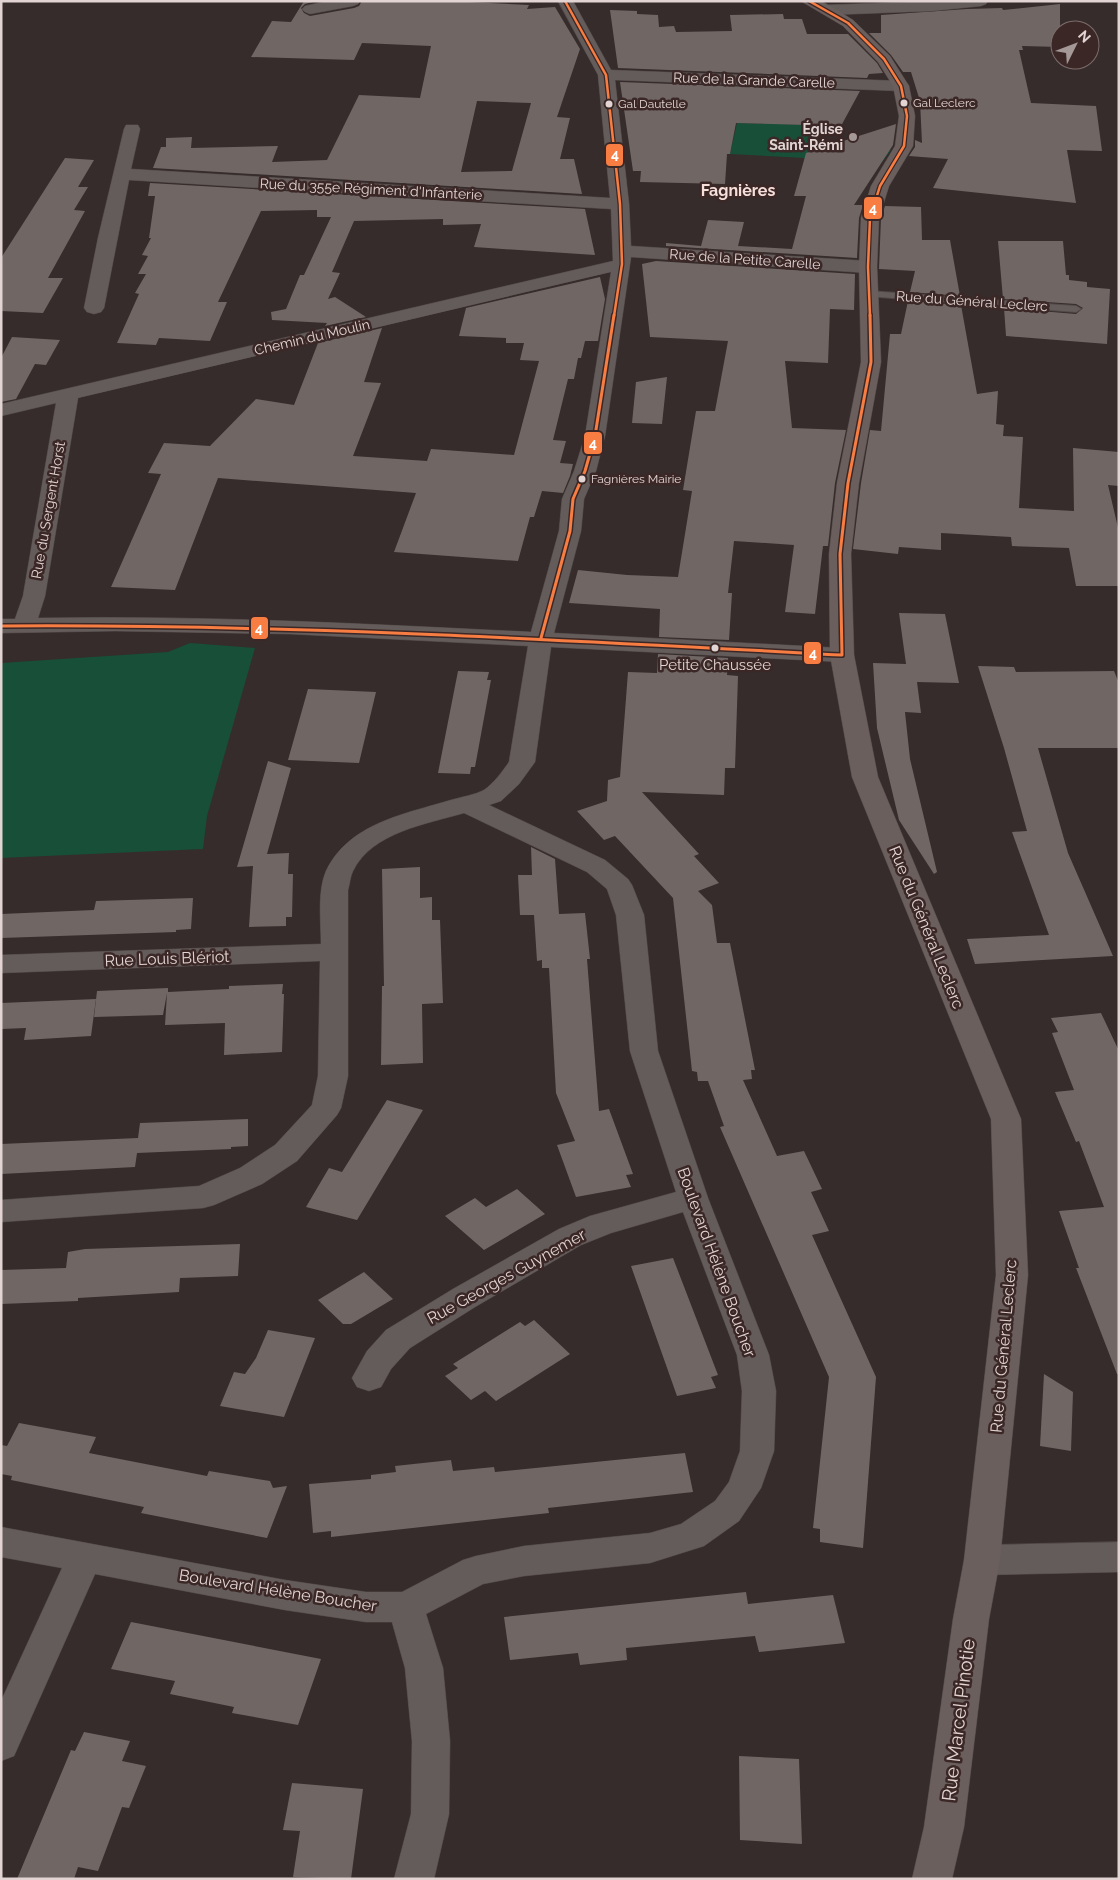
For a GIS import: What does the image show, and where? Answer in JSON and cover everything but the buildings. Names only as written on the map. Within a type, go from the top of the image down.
[{"type":"street","points":[[310,9],[353,1]]},
{"type":"street","points":[[1,1211],[203,1197],[251,1176],[286,1153],[326,1108],[333,1076],[333,952],[335,890],[339,872],[349,856],[376,834],[394,826],[492,796],[510,779],[522,762],[541,638],[570,531],[574,499],[585,471],[595,436],[622,257],[620,204],[606,75],[565,1]]},
{"type":"street","name":"Rue du Général Leclerc","points":[[808,1],[848,23],[873,47],[893,71],[901,86],[906,116],[904,146],[880,186],[870,218],[868,267],[871,362],[848,483],[840,554],[842,655],[865,777],[1006,1119],[1012,1275],[982,1560]]},
{"type":"street","points":[[827,10],[932,6],[981,1]]},
{"type":"street","name":"Rue de la Grande Carelle","points":[[606,75],[901,86]]},
{"type":"street","points":[[94,308],[132,129]]},
{"type":"street","name":"Rue du 355e Régiment d'Infanterie","points":[[122,174],[620,204]]},
{"type":"street","name":"Rue de la Petite Carelle","points":[[622,257],[868,267]]},
{"type":"street","name":"Chemin du Moulin","points":[[1,410],[622,257]]},
{"type":"street","name":"Rue du Sergent Horst","points":[[13,626],[34,596],[68,394]]},
{"type":"street","points":[[13,626],[281,627],[541,638],[842,655]]},
{"type":"street","name":"Boulevard Hélène Boucher","points":[[1,1542],[357,1606],[406,1608],[476,1571],[524,1561],[650,1548],[692,1536],[727,1511],[744,1488],[757,1451],[759,1392],[753,1355],[693,1198],[644,1051],[630,915],[619,885],[596,866],[466,804]]},
{"type":"street","name":"Rue Louis Blériot","points":[[1,964],[333,952]]},
{"type":"street","name":"Rue Georges Guynemer","points":[[369,1378],[379,1360],[398,1339],[464,1298],[570,1237],[601,1224],[693,1198]]},
{"type":"street","points":[[1,1744],[84,1558]]},
{"type":"street","points":[[982,1560],[1119,1558]]},
{"type":"street","name":"Rue Marcel Pinotie","points":[[932,1879],[944,1827],[971,1619],[982,1560]]},
{"type":"street","points":[[406,1608],[424,1668],[431,1742],[430,1814],[414,1879]]},
{"type":"lane","name":"Rue du Général Leclerc","points":[[869,294],[1076,309]]},
{"type":"green space","points":[[737,123],[818,125],[810,141],[891,150],[882,162],[730,154]]},
{"type":"green space","points":[[190,643],[255,648],[207,816],[203,849],[1,858],[1,663],[168,652]]},
{"type":"transit line","name":"4","points":[[541,638],[570,531],[573,499],[585,471],[595,436],[622,264],[620,204],[606,75],[565,1]]},
{"type":"transit line","name":"4","points":[[1,626],[212,626],[317,629],[842,655],[840,554],[848,483],[871,362],[868,267],[870,218],[880,186],[904,146],[907,116],[901,86],[884,59],[848,23],[809,1]]},
{"type":"place","name":"Gal Leclerc","points":[[904,103]]},
{"type":"place","name":"Gal Dautelle","points":[[609,104]]},
{"type":"place","name":"Église Saint-Rémi","points":[[853,137]]},
{"type":"place","name":"Fagnières Mairie","points":[[582,479]]},
{"type":"place","name":"Petite Chaussée","points":[[715,648]]},
{"type":"district","name":"Fagnières","points":[[738,190]]}]
